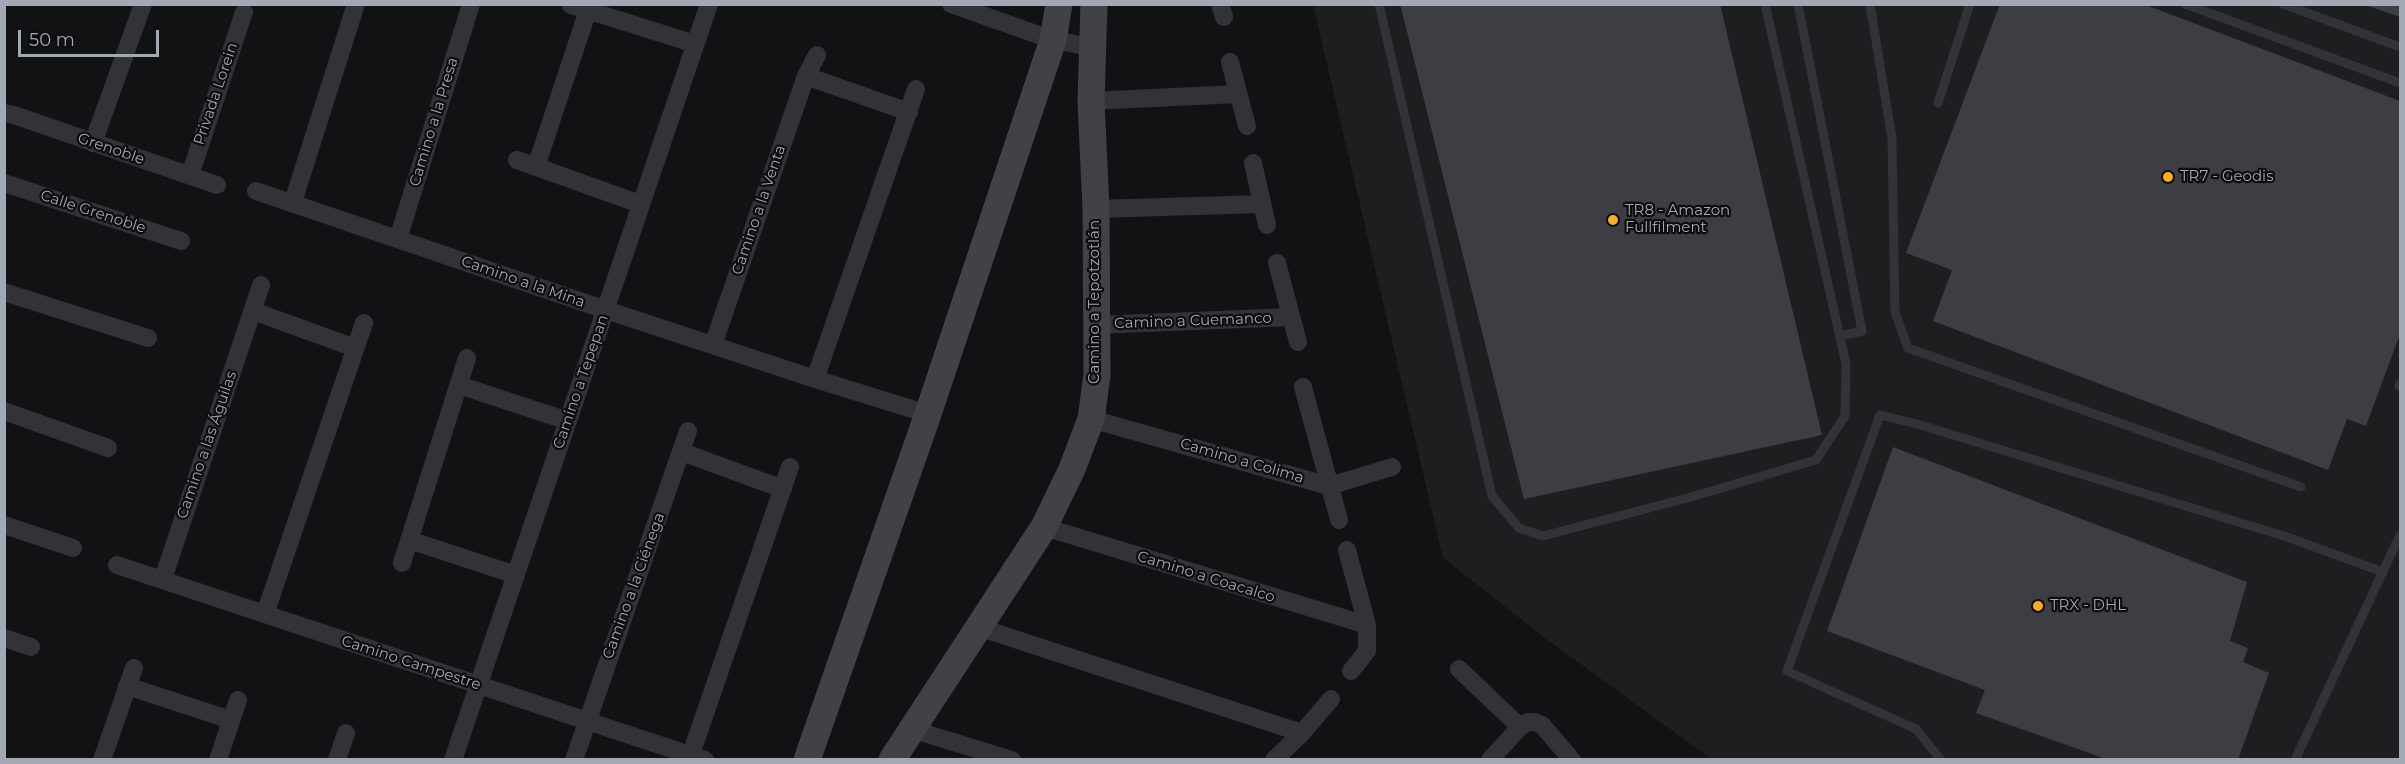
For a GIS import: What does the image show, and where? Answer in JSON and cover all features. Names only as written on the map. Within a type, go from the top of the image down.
[{"type":"main road","points":[[807,759],[928,414],[1053,40],[1059,4]]},
{"type":"main road","name":"Camino a Tepotzotlán","points":[[892,759],[1044,527],[1072,469],[1091,419],[1097,375],[1096,209],[1091,101],[1094,4]]},
{"type":"street","points":[[93,143],[143,4]]},
{"type":"street","points":[[293,202],[356,4]]},
{"type":"street","name":"Camino a la Presa","points":[[398,239],[471,4]]},
{"type":"street","points":[[571,4],[695,44]]},
{"type":"street","name":"Camino a Tepepan","points":[[453,759],[709,4]]},
{"type":"street","points":[[951,4],[1053,40],[1091,47]]},
{"type":"street","points":[[536,167],[588,10]]},
{"type":"street","name":"Privada Lorein","points":[[190,175],[244,12]]},
{"type":"street","name":"Camino a la Venta","points":[[712,345],[806,76],[817,55]]},
{"type":"street","points":[[1230,62],[1247,126]]},
{"type":"street","points":[[806,76],[909,112]]},
{"type":"street","points":[[815,379],[916,89]]},
{"type":"street","points":[[1091,101],[1237,94]]},
{"type":"street","name":"Grenoble","points":[[4,113],[217,185]]},
{"type":"street","points":[[516,160],[640,204]]},
{"type":"street","points":[[1253,163],[1267,225]]},
{"type":"street","name":"Calle Grenoble","points":[[4,183],[181,241]]},
{"type":"street","name":"Camino a la Mina","points":[[256,191],[606,310],[928,414]]},
{"type":"street","points":[[1096,209],[1262,204]]},
{"type":"street","points":[[1277,263],[1298,342]]},
{"type":"street","name":"Camino a las Águilas","points":[[163,579],[261,285]]},
{"type":"street","points":[[4,292],[148,338]]},
{"type":"street","points":[[253,311],[355,348]]},
{"type":"street","name":"Camino a Cuemanco","points":[[1096,325],[1290,317]]},
{"type":"street","points":[[265,614],[364,323]]},
{"type":"street","points":[[402,563],[467,358]]},
{"type":"street","points":[[459,385],[568,421]]},
{"type":"street","points":[[1303,387],[1339,520]]},
{"type":"street","points":[[4,411],[108,448]]},
{"type":"street","name":"Camino a Colima","points":[[1091,419],[1329,486]]},
{"type":"street","name":"Camino a la Ciénega","points":[[574,759],[688,430]]},
{"type":"street","points":[[682,452],[783,489]]},
{"type":"street","points":[[695,758],[790,467]]},
{"type":"street","points":[[1329,486],[1392,467]]},
{"type":"street","points":[[4,525],[73,548]]},
{"type":"street","name":"Camino a Coacalco","points":[[1044,527],[1367,625]]},
{"type":"street","points":[[409,540],[516,575]]},
{"type":"street","points":[[1347,550],[1367,625],[1367,651],[1351,671]]},
{"type":"street","name":"Camino Campestre","points":[[117,565],[588,720],[695,758]]},
{"type":"street","points":[[978,627],[1302,733]]},
{"type":"street","points":[[4,638],[31,647]]},
{"type":"street","points":[[102,759],[134,668]]},
{"type":"street","points":[[1459,669],[1524,725]]},
{"type":"street","points":[[127,686],[231,720]]},
{"type":"street","points":[[1274,759],[1302,733],[1331,699]]},
{"type":"street","points":[[218,759],[238,700]]},
{"type":"street","points":[[1490,759],[1524,725],[1535,722],[1542,725],[1572,759]]},
{"type":"street","points":[[911,729],[1012,759]]},
{"type":"street","points":[[344,757],[346,733]]},
{"type":"lane","points":[[1379,4],[1492,496],[1520,528],[1543,536],[1691,497],[1816,460],[1845,416],[1846,364],[1766,4]]},
{"type":"lane","points":[[1798,4],[1862,331],[1840,336]]},
{"type":"lane","points":[[1870,4],[1892,139],[1895,312],[1908,348],[2301,487]]},
{"type":"lane","points":[[1938,102],[1970,4]]},
{"type":"lane","points":[[2185,4],[2400,83]]},
{"type":"lane","points":[[2283,4],[2400,47]]},
{"type":"lane","points":[[1941,759],[1916,729],[1787,672],[1880,415],[1917,424],[2287,537],[2383,572]]},
{"type":"lane","points":[[2295,759],[2400,535]]},
{"type":"shaded area","points":[[1313,5],[2400,5],[2400,759],[1711,759],[1549,641],[1443,558]]},
{"type":"building","name":"TR8 - Amazon Fullfilment","points":[[1400,4],[1720,4],[1822,435],[1524,499]]},
{"type":"building","name":"TR7 - Geodis","points":[[2000,4],[2143,4],[2400,101],[2400,334],[2366,426],[2347,419],[2328,470],[1933,321],[1952,270],[1906,253]]},
{"type":"building","points":[[2400,4],[2400,17],[2365,5]]},
{"type":"building","name":"TRX - DHL","points":[[1893,447],[2247,582],[2230,641],[2248,648],[2243,662],[2269,673],[2238,760],[2109,760],[1976,713],[1985,690],[1827,631]]},
{"type":"place","name":"TR7 - Geodis","points":[[2168,177]]},
{"type":"place","name":"TR8 - Amazon Fullfilment","points":[[1613,220]]},
{"type":"place","name":"TRX - DHL","points":[[2038,606]]}]
